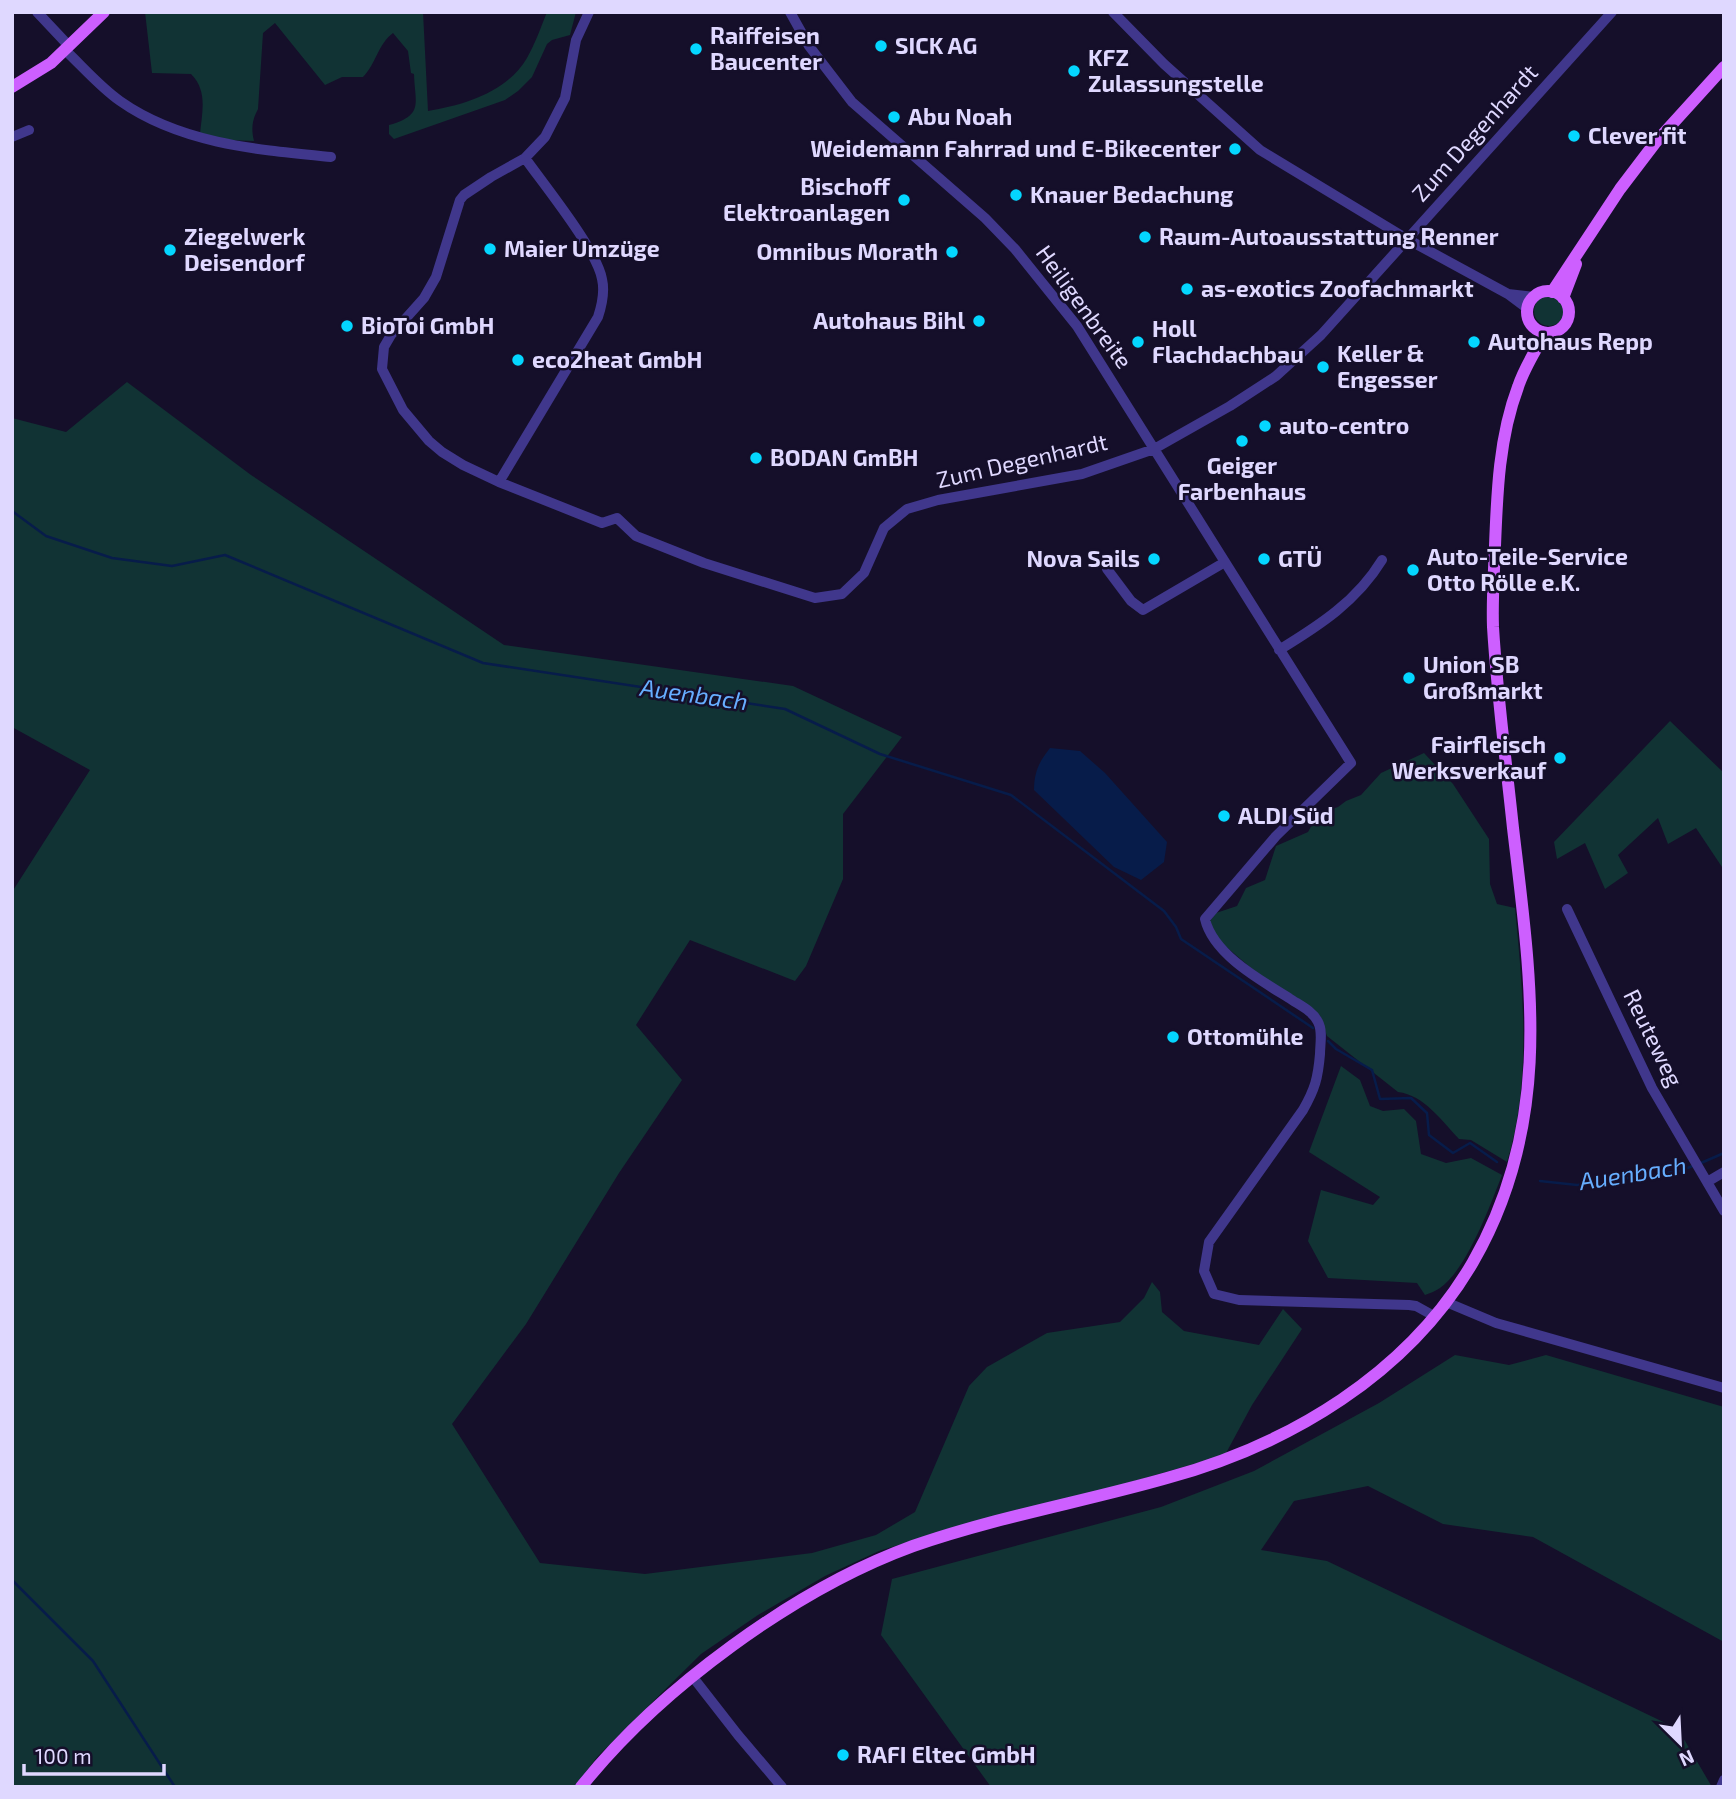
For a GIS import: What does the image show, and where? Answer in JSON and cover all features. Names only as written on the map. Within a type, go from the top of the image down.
[{"type":"main road","points":[[12,87],[51,63],[104,12]]},
{"type":"main road","points":[[1558,295],[1583,244],[1620,189],[1655,143],[1724,67]]},
{"type":"main road","points":[[1540,293],[1558,295],[1569,309],[1567,322],[1558,331],[1541,331],[1529,318],[1531,303],[1540,293]]},
{"type":"main road","points":[[581,1787],[630,1733],[692,1676],[804,1599],[870,1563],[915,1546],[976,1527],[1172,1477],[1218,1462],[1270,1439],[1321,1413],[1375,1375],[1398,1356],[1446,1303],[1475,1257],[1500,1206],[1525,1123],[1530,1082],[1529,971],[1498,692],[1493,621],[1497,488],[1511,407],[1541,331]]},
{"type":"street","points":[[37,12],[106,90],[153,122],[208,141],[331,157]]},
{"type":"street","points":[[525,158],[595,261],[603,280],[603,299],[598,317],[499,482],[442,452],[423,435],[392,392],[381,362],[384,347],[391,335],[424,298],[436,277],[460,200],[491,177],[525,158],[545,136],[565,98],[576,40],[589,12]]},
{"type":"street","name":"Heiligenbreite","points":[[790,12],[809,46],[852,102],[985,218],[1015,249],[1077,326],[1351,763],[1276,836],[1205,919],[1212,937],[1225,952],[1264,983],[1306,1009],[1317,1019],[1321,1029],[1316,1087],[1303,1110],[1209,1242],[1204,1271],[1214,1294],[1240,1300],[1409,1305],[1434,1316]]},
{"type":"street","points":[[1113,12],[1164,64],[1260,150],[1407,239],[1508,294],[1531,303]]},
{"type":"street","name":"Zum Degenhardt","points":[[499,482],[602,523],[617,517],[636,536],[704,563],[815,598],[842,594],[864,573],[884,528],[907,509],[938,500],[1082,474],[1154,449],[1230,406],[1276,376],[1321,335],[1612,12]]},
{"type":"street","points":[[12,137],[29,130]]},
{"type":"street","points":[[1279,650],[1332,616],[1372,577],[1382,560]]},
{"type":"street","points":[[1107,569],[1131,601],[1143,610],[1225,562]]},
{"type":"street","name":"Reuteweg","points":[[1567,909],[1652,1088],[1724,1211]]},
{"type":"street","points":[[1704,1177],[1724,1172]]},
{"type":"street","points":[[1446,1303],[1508,1326],[1724,1388]]},
{"type":"street","points":[[692,1676],[782,1787]]},
{"type":"street","points":[[1721,1787],[1724,1780]]},
{"type":"green space","points":[[145,12],[423,12],[428,111],[470,101],[497,88],[519,70],[527,58],[547,12],[576,12],[570,35],[547,44],[532,77],[518,91],[505,100],[394,139],[389,134],[389,125],[408,117],[413,112],[416,101],[414,74],[411,73],[408,51],[393,33],[363,77],[342,77],[325,85],[275,23],[263,33],[258,109],[253,125],[254,141],[226,140],[200,134],[203,102],[200,87],[191,74],[152,73]]},
{"type":"green space","points":[[1549,296],[1560,300],[1564,311],[1560,322],[1549,326],[1538,322],[1534,311],[1538,300]]},
{"type":"green space","points":[[127,382],[251,475],[504,645],[793,686],[902,737],[843,814],[843,879],[806,966],[795,981],[690,940],[636,1025],[682,1080],[619,1173],[526,1324],[452,1424],[540,1563],[645,1574],[812,1553],[876,1535],[915,1512],[969,1386],[987,1367],[1047,1333],[1120,1322],[1144,1298],[1152,1282],[1160,1292],[1162,1312],[1184,1331],[1259,1345],[1283,1309],[1302,1329],[1252,1405],[1225,1455],[963,1525],[879,1551],[825,1576],[758,1615],[701,1654],[598,1756],[574,1787],[12,1787],[12,892],[90,770],[12,727],[12,418],[66,432]]},
{"type":"green space","points":[[1670,721],[1724,773],[1724,870],[1696,828],[1668,844],[1658,818],[1618,855],[1628,873],[1605,889],[1585,843],[1557,859],[1554,842]]},
{"type":"green space","points":[[1424,753],[1453,784],[1489,839],[1490,884],[1497,904],[1515,908],[1523,1004],[1523,1068],[1515,1131],[1507,1162],[1471,1140],[1459,1139],[1424,1103],[1398,1092],[1327,1036],[1320,1016],[1265,980],[1216,938],[1210,921],[1216,913],[1237,906],[1246,888],[1265,880],[1276,846],[1308,832],[1318,814],[1361,795],[1381,773]]},
{"type":"green space","points":[[1341,1066],[1360,1080],[1370,1106],[1383,1111],[1404,1109],[1416,1121],[1421,1154],[1446,1163],[1471,1158],[1502,1175],[1477,1236],[1459,1267],[1440,1288],[1425,1295],[1417,1283],[1328,1278],[1308,1241],[1321,1190],[1373,1205],[1380,1197],[1309,1152]]},
{"type":"green space","points":[[1455,1355],[1509,1365],[1546,1355],[1724,1407],[1724,1642],[1533,1537],[1443,1524],[1368,1486],[1294,1501],[1261,1550],[1327,1561],[1678,1729],[1712,1787],[991,1787],[881,1635],[892,1579],[1161,1507],[1254,1471],[1379,1403]]},
{"type":"water","points":[[1050,748],[1080,751],[1105,773],[1167,842],[1164,862],[1141,880],[1114,867],[1034,790],[1038,768]]},
{"type":"waterway","name":"Auenbach","points":[[12,511],[46,536],[112,558],[172,566],[225,555],[483,663],[785,709],[880,754],[1011,795],[1164,911],[1181,939],[1313,1028]]},
{"type":"waterway","name":"Auenbach","points":[[1328,1041],[1336,1049],[1372,1070],[1380,1099],[1411,1098],[1427,1113],[1429,1135],[1453,1153],[1470,1143],[1497,1162]]},
{"type":"waterway","name":"Auenbach","points":[[1701,1163],[1724,1153]]},
{"type":"waterway","name":"Auenbach","points":[[1540,1181],[1577,1185],[1680,1171],[1695,1165]]},
{"type":"waterway","points":[[12,1580],[93,1661],[175,1787]]},
{"type":"place","name":"SICK AG","points":[[881,46]]},
{"type":"place","name":"Raiffeisen Baucenter","points":[[696,49]]},
{"type":"place","name":"KFZ Zulassungstelle","points":[[1074,71]]},
{"type":"place","name":"Abu Noah","points":[[894,117]]},
{"type":"place","name":"Clever fit","points":[[1574,136]]},
{"type":"place","name":"Weidemann Fahrrad und E-Bikecenter","points":[[1235,149]]},
{"type":"place","name":"Knauer Bedachung","points":[[1016,195]]},
{"type":"place","name":"Bischoff Elektroanlagen","points":[[904,200]]},
{"type":"place","name":"Raum-Autoausstattung Renner","points":[[1145,237]]},
{"type":"place","name":"Maier Umzüge","points":[[490,249]]},
{"type":"place","name":"Ziegelwerk Deisendorf","points":[[170,250]]},
{"type":"place","name":"Omnibus Morath","points":[[952,252]]},
{"type":"place","name":"as-exotics Zoofachmarkt","points":[[1187,289]]},
{"type":"place","name":"Autohaus Bihl","points":[[979,321]]},
{"type":"place","name":"BioToi GmbH","points":[[347,326]]},
{"type":"place","name":"Holl Flachdachbau","points":[[1138,342]]},
{"type":"place","name":"Autohaus Repp","points":[[1474,342]]},
{"type":"place","name":"eco2heat GmbH","points":[[518,360]]},
{"type":"place","name":"Keller & Engesser","points":[[1323,367]]},
{"type":"place","name":"auto-centro","points":[[1265,426]]},
{"type":"place","name":"Geiger Farbenhaus","points":[[1242,441]]},
{"type":"place","name":"BODAN GmBH","points":[[756,458]]},
{"type":"place","name":"Nova Sails","points":[[1154,559]]},
{"type":"place","name":"GTÜ","points":[[1264,559]]},
{"type":"place","name":"Auto-Teile-Service Otto Rölle e.K.","points":[[1413,570]]},
{"type":"place","name":"Union SB Großmarkt","points":[[1409,678]]},
{"type":"place","name":"Fairfleisch Werksverkauf","points":[[1560,758]]},
{"type":"place","name":"ALDI Süd","points":[[1224,816]]},
{"type":"place","name":"Ottomühle","points":[[1173,1037]]},
{"type":"place","name":"RAFI Eltec GmbH","points":[[843,1755]]}]
